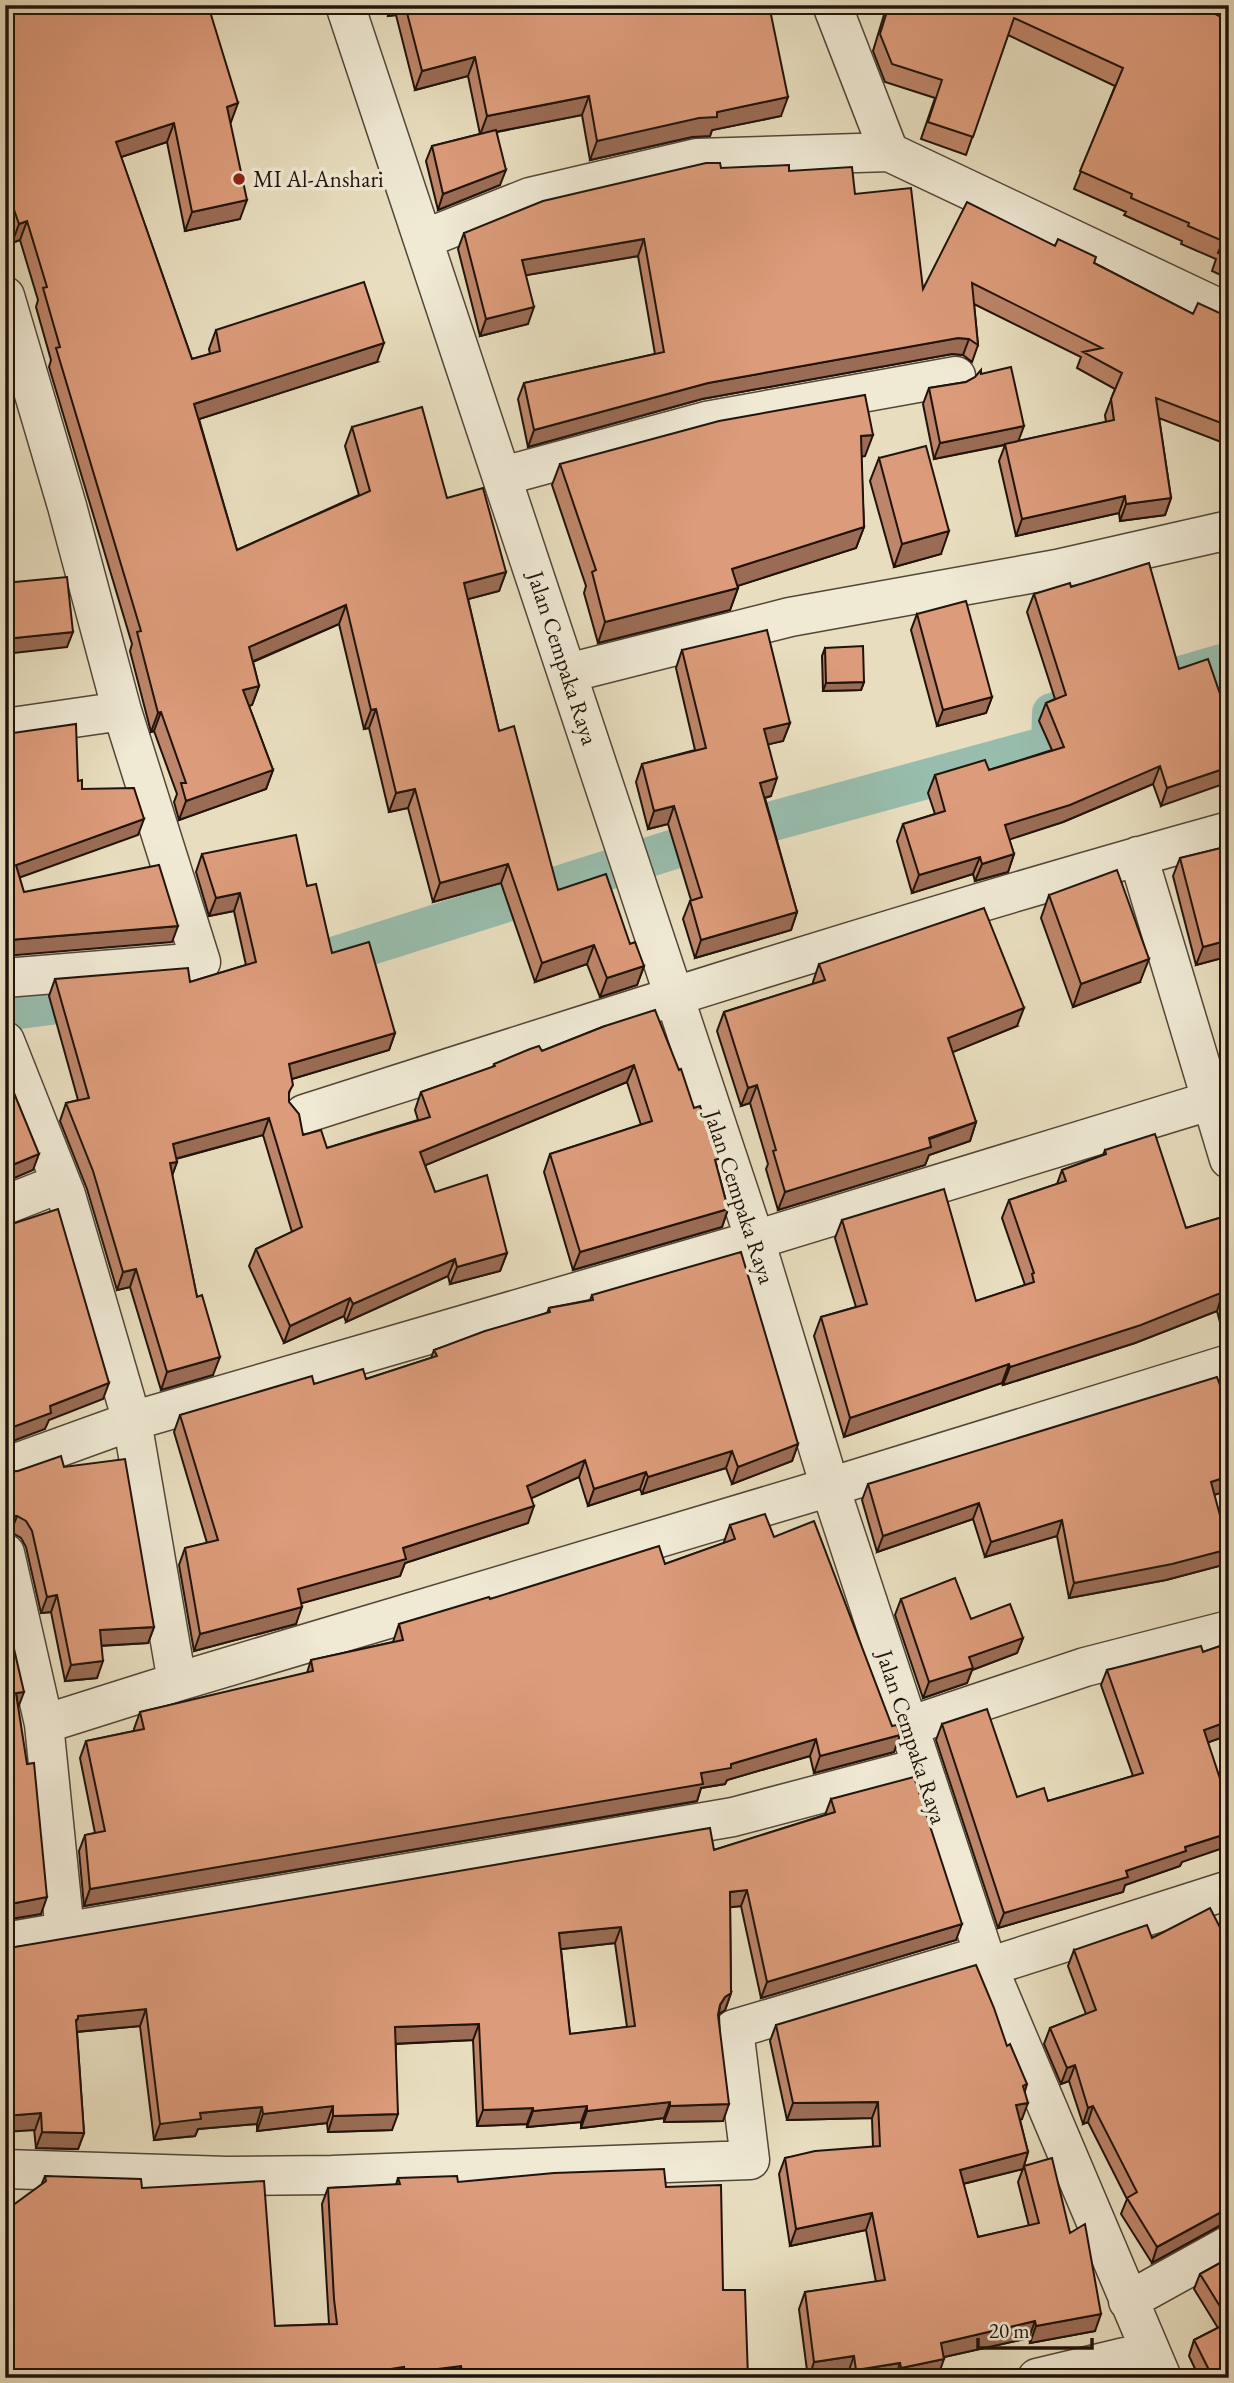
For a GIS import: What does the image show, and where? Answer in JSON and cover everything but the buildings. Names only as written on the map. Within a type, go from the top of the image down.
[{"type":"street","name":"Jalan Cempaka Raya","points":[[345,5],[755,1240],[830,1487],[986,1961],[1156,2364]]},
{"type":"street","points":[[832,5],[889,152]]},
{"type":"street","points":[[424,239],[530,197],[698,158],[889,152],[1229,313]]},
{"type":"street","points":[[5,296],[67,506],[122,711],[201,962],[5,978]]},
{"type":"street","points":[[503,476],[706,421],[956,376]]},
{"type":"street","points":[[568,673],[790,617],[1057,569],[1229,530]]},
{"type":"street","points":[[5,728],[122,711]]},
{"type":"street","points":[[304,1114],[673,996],[1229,831]]},
{"type":"street","points":[[1138,856],[1219,1098],[1229,1159]]},
{"type":"street","points":[[5,1041],[61,1183],[132,1421],[177,1682]]},
{"type":"street","points":[[5,1467],[132,1421],[755,1240],[1219,1098]]},
{"type":"street","points":[[5,1205],[61,1183]]},
{"type":"street","points":[[44,1724],[1229,1364]]},
{"type":"street","points":[[5,1553],[44,1724],[65,1932]]},
{"type":"street","points":[[909,1726],[1085,1667],[1229,1630]]},
{"type":"street","points":[[5,1942],[733,1818],[922,1767]]},
{"type":"street","points":[[5,2169],[227,2176],[319,2175],[750,2160],[733,2029],[986,1961],[1229,1890]]},
{"type":"street","points":[[1128,2301],[1229,2245]]},
{"type":"street","points":[[1037,2378],[1156,2364]]},
{"type":"waterway","points":[[1157,683],[1222,664],[1229,671]]},
{"type":"waterway","points":[[317,962],[703,840],[1051,745],[1052,713],[1073,707]]},
{"type":"waterway","points":[[20,1009],[104,998]]},
{"type":"place","name":"MI Al-Anshari","points":[[239,179]]}]
